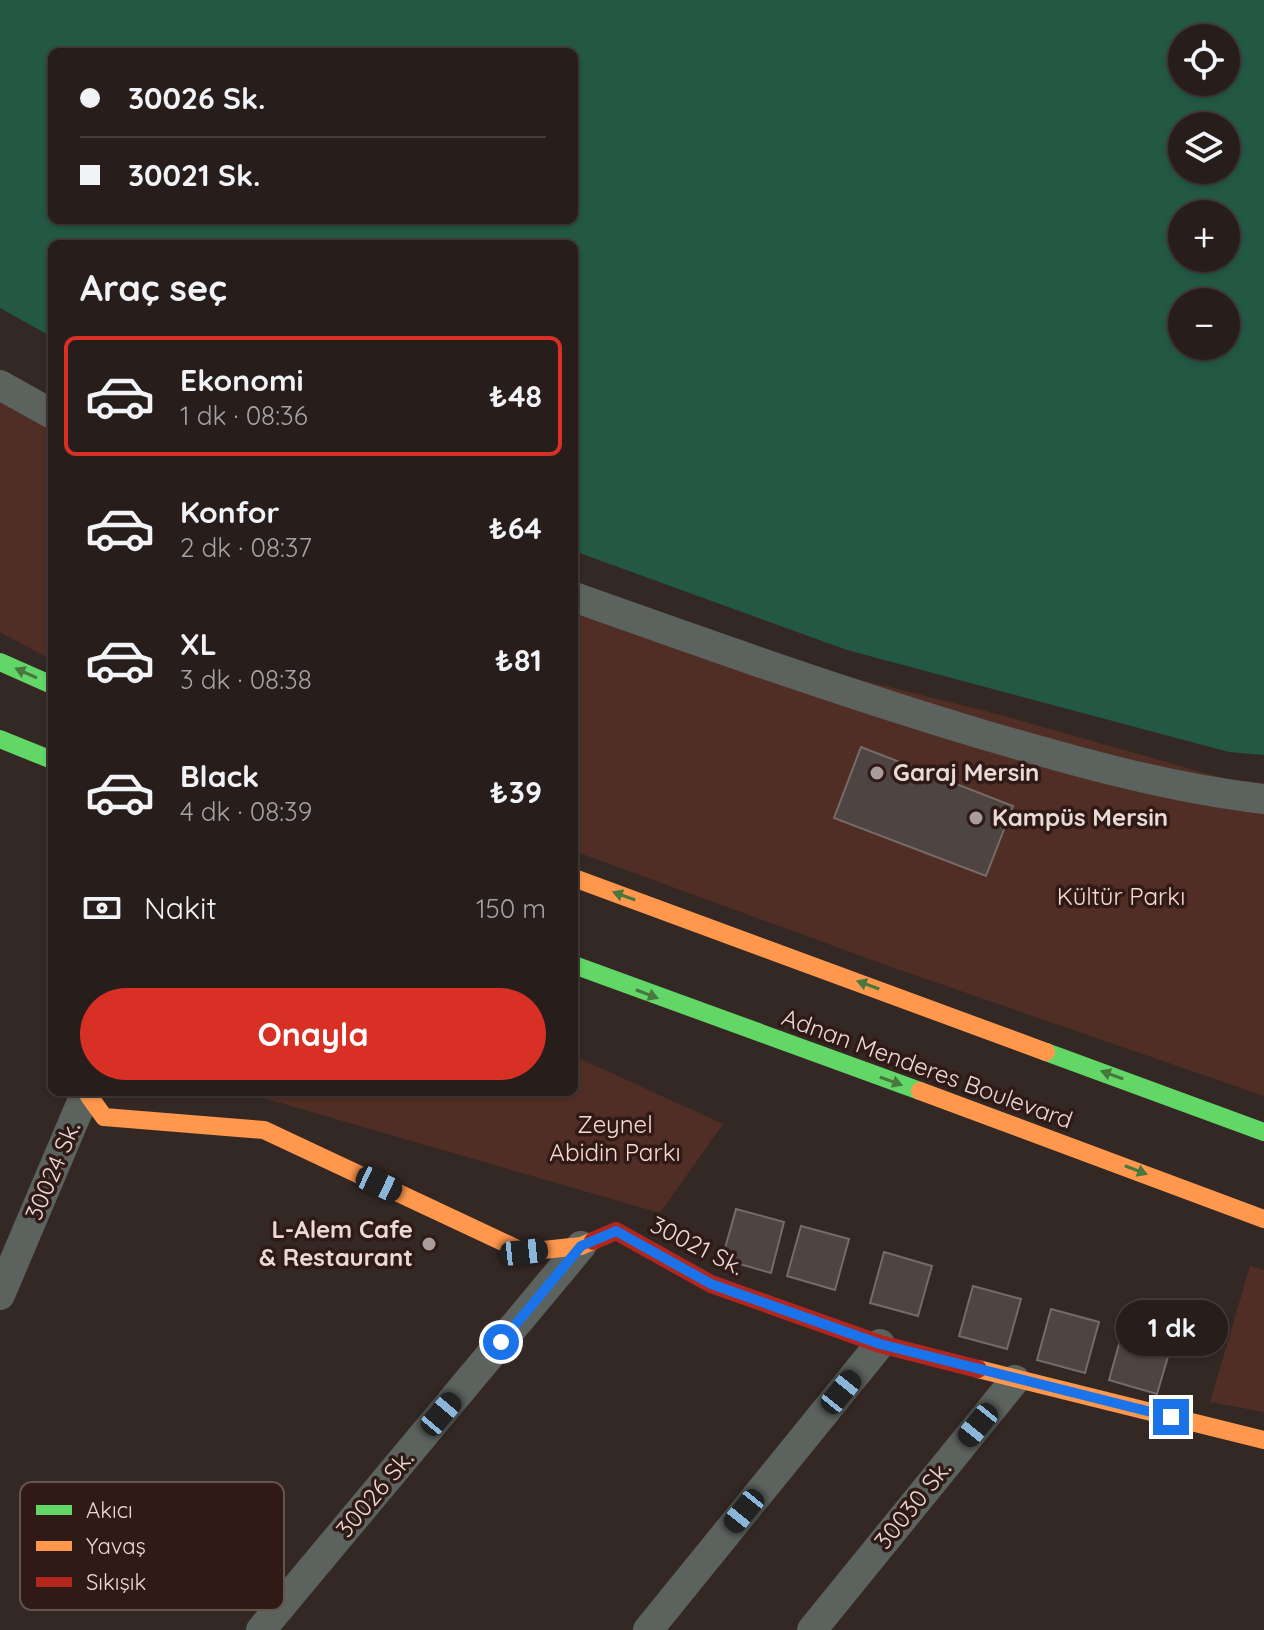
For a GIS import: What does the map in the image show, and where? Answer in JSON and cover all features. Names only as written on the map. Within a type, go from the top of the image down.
[{"type":"main road","points":[[0,662],[48,683]]},
{"type":"main road","points":[[0,739],[48,758]]},
{"type":"main road","points":[[578,879],[1264,1132]]},
{"type":"main road","name":"Adnan Menderes Boulevard","points":[[578,966],[1264,1219]]},
{"type":"main road","name":"30021 Sk.","points":[[89,1096],[104,1117],[264,1130],[524,1252],[581,1246],[616,1231],[711,1284],[880,1344],[1264,1440]]},
{"type":"street","points":[[0,385],[48,412]]},
{"type":"street","points":[[578,598],[849,693],[1065,759],[1222,794],[1264,799]]},
{"type":"street","name":"30024 Sk.","points":[[0,1295],[86,1096]]},
{"type":"street","name":"30026 Sk.","points":[[284,1602],[581,1246]]},
{"type":"street","points":[[648,1630],[880,1344]]},
{"type":"street","name":"30030 Sk.","points":[[812,1630],[1015,1380]]},
{"type":"street","name":"30026 Sk.","points":[[261,1630],[278,1610]]},
{"type":"green space","points":[[0,377],[48,404],[48,658],[0,632]]},
{"type":"green space","name":"Kültür Parkı","points":[[578,597],[761,655],[1005,716],[1226,779],[1264,783],[1264,1096],[897,969],[578,852]]},
{"type":"green space","name":"Zeynel Abidin Parkı","points":[[578,1058],[723,1124],[660,1213],[257,1096],[578,1096]]},
{"type":"green space","points":[[1250,1266],[1264,1270],[1264,1412],[1210,1402]]},
{"type":"shaded area","points":[[0,0],[1264,0],[1264,755],[1229,752],[847,650],[578,552],[578,240],[48,240],[48,335],[0,308]]},
{"type":"building","points":[[861,747],[1013,806],[986,876],[834,818]]},
{"type":"building","points":[[736,1209],[784,1222],[771,1273],[722,1259]]},
{"type":"building","points":[[801,1226],[849,1239],[835,1290],[787,1276]]},
{"type":"building","points":[[884,1252],[932,1266],[918,1316],[870,1303]]},
{"type":"building","points":[[973,1286],[1021,1299],[1007,1349],[959,1336]]},
{"type":"building","points":[[1051,1309],[1099,1322],[1085,1373],[1037,1360]]},
{"type":"building","points":[[1123,1330],[1172,1343],[1157,1394],[1109,1380]]},
{"type":"traffic: fast","points":[[0,662],[48,683]]},
{"type":"traffic: fast","points":[[0,739],[48,758]]},
{"type":"traffic: fast","points":[[578,966],[920,1091]]},
{"type":"traffic: fast","points":[[1046,1052],[1264,1132]]},
{"type":"traffic: slow","points":[[578,879],[1046,1052]]},
{"type":"traffic: slow","points":[[920,1091],[1264,1219]]},
{"type":"traffic: slow","points":[[89,1096],[104,1117],[264,1130],[524,1252],[581,1246],[593,1241]]},
{"type":"traffic: slow","points":[[978,1369],[1264,1440]]},
{"type":"traffic: jam","points":[[593,1241],[616,1231],[711,1284],[880,1344],[978,1369]]},
{"type":"place","name":"Garaj Mersin","points":[[877,773]]},
{"type":"place","name":"Kampüs Mersin","points":[[976,818]]},
{"type":"place","name":"L-Alem Cafe & Restaurant","points":[[429,1244]]},
{"type":"route","points":[[501,1342],[581,1246],[616,1231],[711,1284],[880,1344],[1171,1417]]}]
